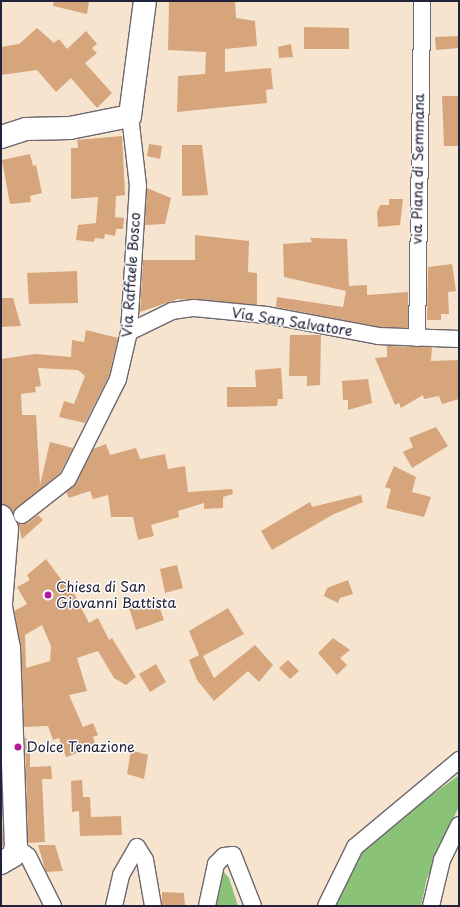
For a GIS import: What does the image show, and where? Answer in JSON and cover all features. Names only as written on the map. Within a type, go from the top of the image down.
[{"type":"street","name":"Via Raffaele Bosco","points":[[1,603],[10,520],[68,479],[118,378],[129,332],[138,186],[130,116],[145,1]]},
{"type":"street","name":"via Piana di Semmana","points":[[417,338],[422,1]]},
{"type":"street","points":[[1,137],[26,129],[70,128],[130,116]]},
{"type":"street","name":"Via San Salvatore","points":[[129,332],[172,311],[194,308],[267,315],[339,331],[417,338],[459,339]]},
{"type":"street","points":[[1,607],[8,648],[16,847],[13,856],[1,863]]},
{"type":"street","points":[[326,906],[355,847],[459,760]]},
{"type":"street","points":[[431,906],[442,860],[459,825]]},
{"type":"street","points":[[16,847],[28,856],[53,906]]},
{"type":"street","points":[[114,906],[121,875],[137,847],[145,860],[154,906]]},
{"type":"street","points":[[208,906],[216,864],[224,856],[233,855],[253,906]]},
{"type":"green space","points":[[459,775],[459,806],[427,878],[421,906],[333,906],[352,862],[376,836]]},
{"type":"green space","points":[[223,871],[229,878],[238,906],[215,906]]},
{"type":"building","points":[[54,1],[89,1],[87,14],[53,6]]},
{"type":"building","points":[[169,1],[235,1],[236,18],[255,21],[257,46],[225,49],[225,72],[271,68],[273,89],[266,90],[267,103],[177,112],[178,76],[205,74],[206,52],[168,50]]},
{"type":"building","points":[[304,27],[349,28],[349,49],[304,49]]},
{"type":"building","points":[[37,28],[54,43],[59,39],[67,49],[86,31],[97,44],[92,48],[97,53],[85,63],[112,93],[97,108],[71,78],[56,92],[37,70],[1,75],[1,47],[19,44]]},
{"type":"building","points":[[459,36],[459,48],[436,50],[435,37]]},
{"type":"building","points":[[291,44],[293,57],[279,58],[278,47]]},
{"type":"building","points":[[442,96],[459,96],[459,146],[444,146]]},
{"type":"building","points":[[122,136],[125,195],[116,196],[115,217],[124,218],[123,229],[116,229],[115,236],[105,234],[104,239],[95,238],[94,242],[76,240],[78,225],[96,223],[98,197],[71,199],[71,148],[78,148],[77,140]]},
{"type":"building","points":[[149,144],[162,146],[160,159],[147,156]]},
{"type":"building","points":[[182,145],[202,145],[208,195],[182,196]]},
{"type":"building","points":[[30,154],[33,166],[36,165],[42,193],[30,196],[31,202],[10,204],[2,160]]},
{"type":"building","points":[[147,188],[171,198],[165,224],[145,225]]},
{"type":"building","points":[[389,199],[403,199],[400,225],[378,227],[377,212],[380,205],[389,205]]},
{"type":"building","points":[[195,235],[249,241],[248,272],[257,273],[257,305],[178,299],[140,312],[143,260],[195,260]]},
{"type":"building","points":[[310,238],[347,239],[349,286],[367,285],[367,295],[408,292],[408,328],[379,327],[276,307],[277,297],[343,307],[346,291],[284,277],[283,244],[312,242]]},
{"type":"building","points":[[452,264],[456,291],[448,292],[449,314],[441,314],[441,320],[427,320],[428,267]]},
{"type":"building","points":[[77,271],[78,303],[29,304],[27,273]]},
{"type":"building","points":[[1,298],[13,298],[21,326],[1,327]]},
{"type":"building","points":[[86,330],[118,338],[109,376],[85,423],[59,417],[64,401],[74,404],[85,376],[78,370],[38,368],[41,386],[35,387],[36,392],[21,394],[22,415],[36,415],[40,485],[50,442],[73,448],[60,473],[13,512],[1,504],[1,359],[35,354],[71,357],[72,340],[84,342]]},
{"type":"building","points":[[290,335],[321,335],[320,385],[307,386],[307,376],[289,376]]},
{"type":"building","points":[[387,346],[432,347],[431,361],[459,360],[459,399],[442,404],[439,396],[424,399],[423,395],[401,408],[399,403],[395,405],[375,358],[387,357]]},
{"type":"building","points":[[281,368],[283,399],[278,399],[277,406],[227,407],[227,387],[256,387],[255,370]]},
{"type":"building","points":[[368,379],[372,403],[348,410],[348,400],[343,400],[342,381]]},
{"type":"building","points":[[436,427],[448,446],[412,468],[403,452],[413,447],[409,438]]},
{"type":"building","points":[[106,444],[110,455],[136,448],[140,459],[165,454],[168,469],[185,466],[188,492],[232,489],[233,494],[223,497],[223,508],[204,509],[204,503],[178,511],[179,517],[151,525],[154,536],[138,540],[133,517],[111,517],[108,495],[93,499],[90,491],[69,498],[66,492],[76,483],[93,449]]},
{"type":"building","points":[[394,466],[416,477],[412,492],[431,497],[424,517],[386,508],[391,489],[385,487]]},
{"type":"building","points":[[361,495],[363,502],[332,515],[272,550],[261,531],[310,502],[312,507]]},
{"type":"building","points":[[38,515],[43,520],[22,539],[18,524],[28,523]]},
{"type":"building","points":[[46,559],[63,582],[67,579],[89,623],[98,618],[109,640],[112,638],[136,677],[126,685],[114,678],[98,651],[77,658],[87,691],[69,695],[83,727],[93,723],[98,735],[93,737],[96,746],[66,757],[59,738],[53,740],[48,726],[24,727],[21,647],[14,611],[27,604],[17,587],[30,580],[27,575]],"holes":[[[42,625],[51,646],[50,661],[26,668],[25,635]]]},
{"type":"building","points":[[177,565],[183,588],[165,593],[160,569]]},
{"type":"building","points":[[348,580],[353,594],[340,598],[338,603],[324,596],[327,588]]},
{"type":"building","points":[[156,598],[164,620],[136,630],[129,608]]},
{"type":"building","points":[[228,608],[244,634],[203,656],[214,678],[255,645],[273,665],[259,682],[248,671],[214,701],[197,680],[189,660],[199,655],[189,631]]},
{"type":"building","points":[[333,638],[350,650],[340,658],[347,665],[337,675],[318,653]]},
{"type":"building","points":[[288,660],[299,671],[290,679],[279,668]]},
{"type":"building","points":[[156,664],[166,682],[150,692],[139,674]]},
{"type":"building","points":[[25,737],[30,744],[30,767],[51,766],[52,779],[42,779],[45,842],[28,843]]},
{"type":"building","points":[[131,750],[148,755],[144,779],[127,774]]},
{"type":"building","points":[[1,776],[3,845],[1,849]]},
{"type":"building","points":[[82,780],[83,797],[90,797],[91,817],[121,816],[122,835],[80,836],[79,811],[72,812],[71,781]]},
{"type":"building","points":[[38,845],[55,845],[63,871],[46,872]]},
{"type":"building","points":[[162,892],[184,893],[185,906],[162,906]]},
{"type":"place","name":"Chiesa di San Giovanni Battista","points":[[48,595]]},
{"type":"place","name":"Dolce Tenazione","points":[[18,747]]}]
